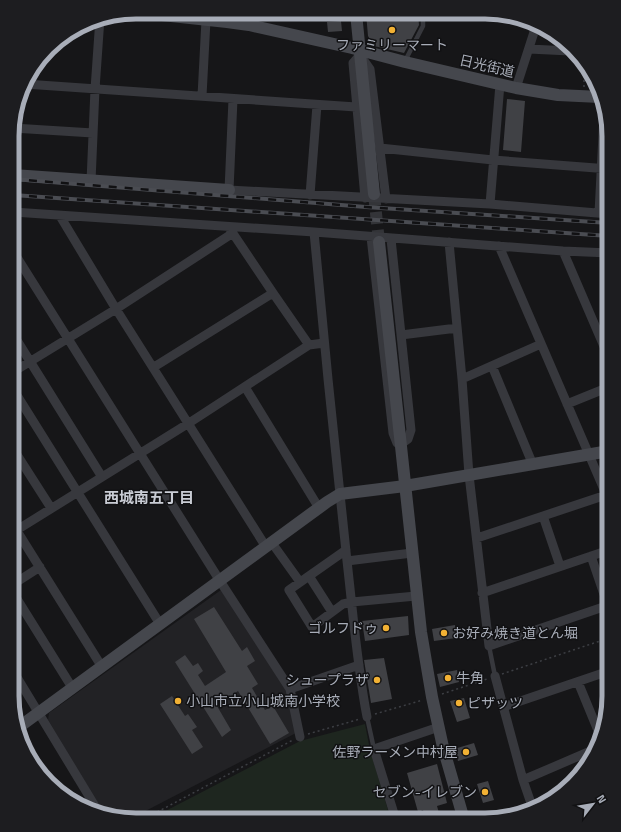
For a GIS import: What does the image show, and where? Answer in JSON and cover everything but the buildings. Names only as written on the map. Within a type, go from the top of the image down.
[{"type":"street","name":"日光街道","points":[[197,19],[249,26],[538,93],[595,97]]},
{"type":"street","points":[[357,19],[370,196]]},
{"type":"street","points":[[202,96],[206,20]]},
{"type":"street","points":[[91,181],[94,89],[99,25]]},
{"type":"street","points":[[516,88],[535,30]]},
{"type":"street","points":[[529,49],[565,51]]},
{"type":"street","points":[[360,52],[352,63],[356,107],[370,196]]},
{"type":"street","points":[[360,52],[370,69],[386,199]]},
{"type":"street","points":[[31,84],[356,107]]},
{"type":"street","points":[[490,204],[500,84]]},
{"type":"street","points":[[229,190],[233,99]]},
{"type":"street","points":[[310,195],[317,104]]},
{"type":"street","points":[[19,128],[93,133]]},
{"type":"street","points":[[380,148],[493,160],[602,169]]},
{"type":"street","points":[[19,175],[310,195],[370,196],[386,199],[490,204],[602,213]]},
{"type":"street","points":[[599,213],[602,191]]},
{"type":"street","points":[[19,213],[230,229],[314,232],[375,240],[391,239],[449,242],[602,253]]},
{"type":"street","points":[[60,216],[116,309],[189,423],[269,545],[300,582]]},
{"type":"street","points":[[230,229],[309,345]]},
{"type":"street","points":[[19,368],[116,309],[230,229]]},
{"type":"street","points":[[314,232],[324,343],[358,665],[367,717]]},
{"type":"street","points":[[391,239],[411,430],[408,439],[401,444]]},
{"type":"street","points":[[375,240],[401,444],[421,632],[432,697],[462,813]]},
{"type":"street","points":[[449,242],[462,379],[469,475],[489,646],[602,608]]},
{"type":"street","points":[[499,246],[602,485]]},
{"type":"street","points":[[563,251],[602,342]]},
{"type":"street","points":[[19,260],[139,454],[290,689],[300,737]]},
{"type":"street","points":[[154,367],[273,294]]},
{"type":"street","points":[[401,335],[457,328]]},
{"type":"street","points":[[19,525],[51,508],[189,423],[309,345],[324,343]]},
{"type":"street","points":[[19,344],[102,477]]},
{"type":"street","points":[[462,379],[541,344]]},
{"type":"street","points":[[492,366],[533,465]]},
{"type":"street","points":[[245,387],[319,508]]},
{"type":"street","points":[[567,404],[602,390]]},
{"type":"street","points":[[19,400],[160,624]]},
{"type":"street","points":[[22,725],[340,494],[405,486],[602,452]]},
{"type":"street","points":[[19,458],[51,508]]},
{"type":"street","points":[[477,538],[543,516],[602,500]]},
{"type":"street","points":[[543,516],[560,566]]},
{"type":"street","points":[[19,536],[102,667]]},
{"type":"street","points":[[346,550],[289,590],[312,626],[343,604],[416,596]]},
{"type":"street","points":[[482,593],[602,552]]},
{"type":"street","points":[[347,561],[412,554]]},
{"type":"street","points":[[591,556],[602,588]]},
{"type":"street","points":[[19,580],[40,567]]},
{"type":"street","points":[[309,576],[332,612]]},
{"type":"street","points":[[19,602],[73,689]]},
{"type":"street","points":[[290,689],[358,665]]},
{"type":"street","points":[[503,707],[602,673]]},
{"type":"street","points":[[495,676],[523,780],[531,804]]},
{"type":"street","points":[[19,681],[95,806]]},
{"type":"street","points":[[578,682],[597,729]]},
{"type":"street","points":[[394,813],[374,749],[439,727]]},
{"type":"street","points":[[523,780],[587,752]]},
{"type":"lane","points":[[405,62],[423,26],[423,19]]},
{"type":"lane","points":[[489,646],[495,676]]},
{"type":"lane","points":[[367,717],[374,749]]},
{"type":"path","points":[[584,74],[584,96]]},
{"type":"path","points":[[155,813],[300,737],[432,697],[602,640]]},
{"type":"shaded area","name":"小山市立小山城南小学校","points":[[221,590],[287,688],[296,733],[142,813],[120,812],[101,808],[48,720],[49,713]]},
{"type":"shaded area","points":[[365,724],[370,750],[389,813],[162,813],[300,741]]},
{"type":"tunnel","points":[[374,194],[379,242]]},
{"type":"railway","points":[[19,179],[366,207],[602,223]]},
{"type":"railway","points":[[19,195],[602,236]]},
{"type":"place","name":"ファミリーマート","points":[[392,30]]},
{"type":"place","name":"ゴルフドゥ","points":[[386,628]]},
{"type":"place","name":"お好み焼き道とん堀","points":[[444,633]]},
{"type":"place","name":"牛角","points":[[448,678]]},
{"type":"place","name":"シュープラザ","points":[[377,680]]},
{"type":"place","name":"小山市立小山城南小学校","points":[[178,701]]},
{"type":"place","name":"ピザッツ","points":[[459,703]]},
{"type":"place","name":"佐野ラーメン中村屋","points":[[466,752]]},
{"type":"place","name":"セブン-イレブン","points":[[485,792]]},
{"type":"district","name":"西城南五丁目","points":[[149,498]]}]
